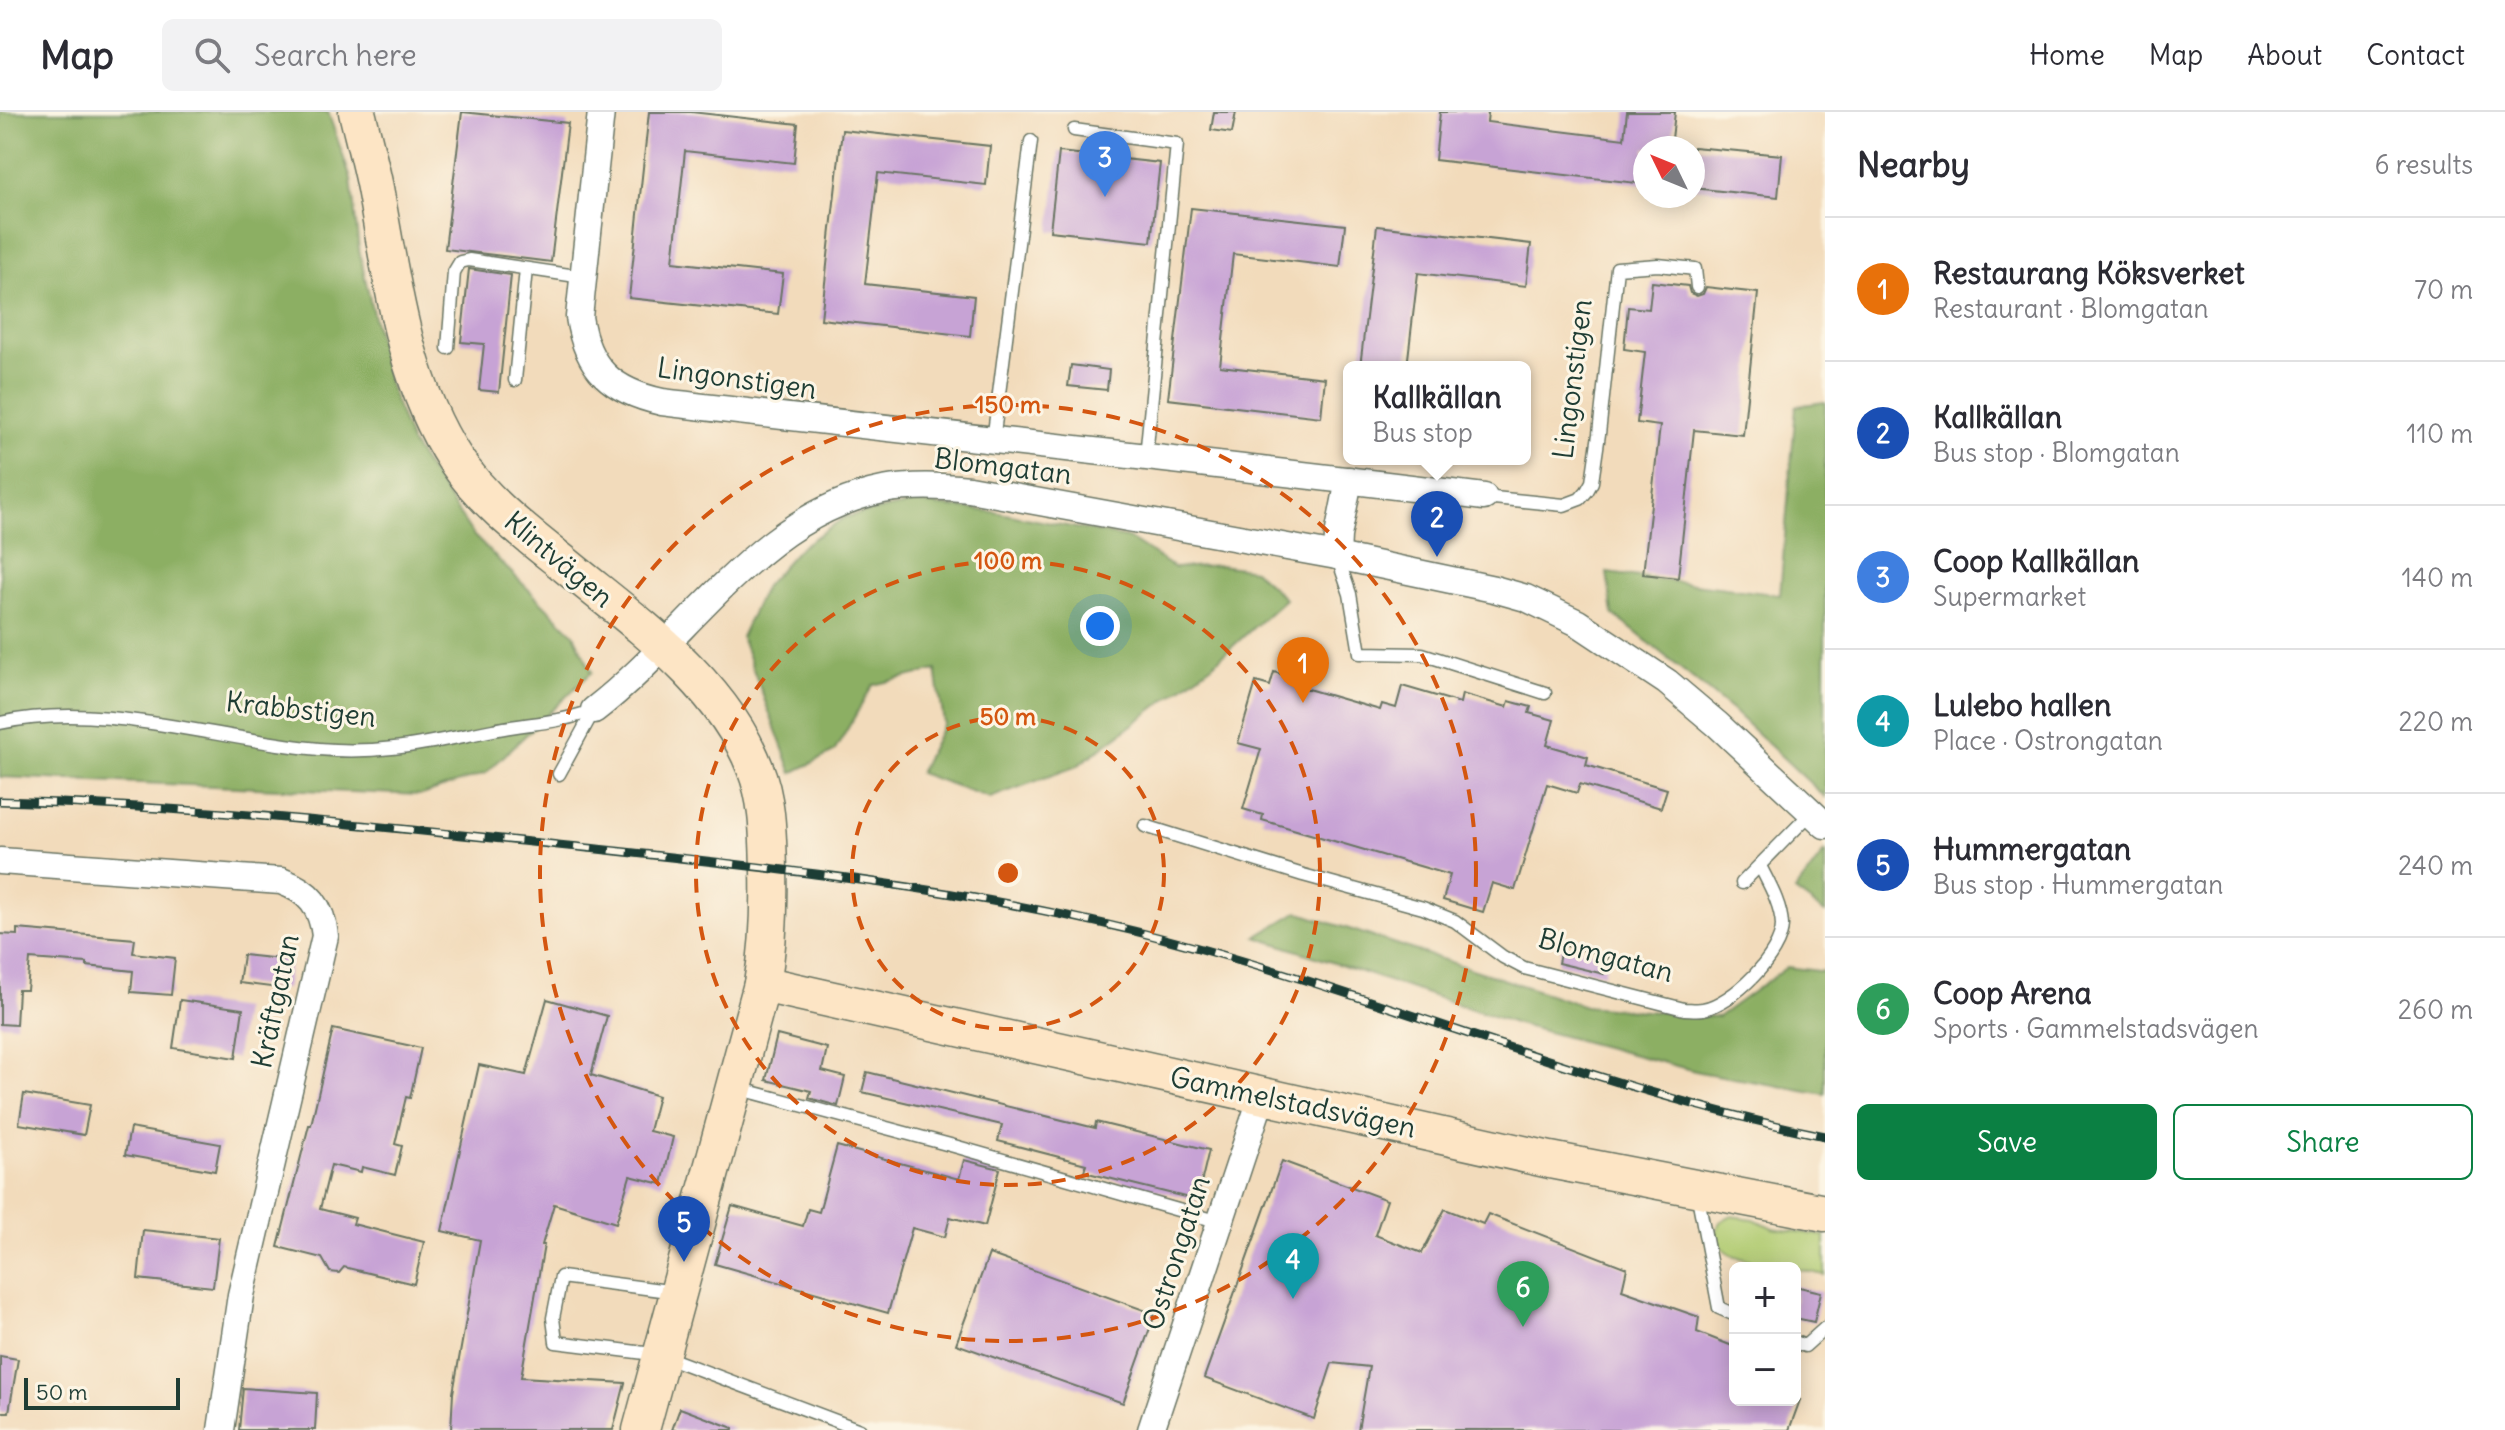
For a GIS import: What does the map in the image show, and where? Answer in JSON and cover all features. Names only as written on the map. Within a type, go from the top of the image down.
[{"type":"street","name":"Klintvägen","points":[[357,112],[412,363],[435,425],[453,456],[468,478],[504,515],[664,647],[696,679],[731,724],[755,769],[764,797],[770,913],[762,984],[641,1430]]},
{"type":"street","name":"Lingonstigen","points":[[601,112],[579,317],[586,348],[602,373],[634,395],[662,402],[993,441],[1342,474],[1484,497]]},
{"type":"street","points":[[1337,556],[1342,474]]},
{"type":"street","name":"Blomgatan","points":[[664,647],[748,563],[812,516],[838,504],[885,490],[916,487],[969,489],[1337,556],[1526,598],[1559,612],[1637,661],[1676,690],[1818,819]]},
{"type":"street","name":"Krabbstigen","points":[[594,710],[620,690],[664,647]]},
{"type":"street","name":"Kräftgatan","points":[[0,861],[281,881],[296,886],[308,895],[321,914],[325,936],[241,1295],[221,1430]]},
{"type":"street","name":"Gammelstadsvägen","points":[[762,984],[1550,1160],[1825,1213]]},
{"type":"street","name":"Ostrongatan","points":[[1151,1430],[1262,1096]]},
{"type":"lane","points":[[1074,130],[1177,144],[1146,456]]},
{"type":"lane","points":[[993,441],[1031,141]]},
{"type":"lane","points":[[448,348],[454,272],[460,262],[469,260],[583,277]]},
{"type":"lane","name":"Lingonstigen","points":[[1484,497],[1564,505],[1580,499],[1587,491],[1592,482],[1600,425],[1617,268],[1658,265],[1695,269],[1697,287]]},
{"type":"lane","points":[[515,380],[526,269]]},
{"type":"lane","points":[[1337,556],[1350,594],[1360,653],[1422,654],[1545,693]]},
{"type":"lane","points":[[559,774],[594,710]]},
{"type":"lane","name":"Krabbstigen","points":[[0,723],[48,717],[109,719],[320,750],[365,751],[405,749],[494,729],[563,720],[594,710]]},
{"type":"lane","name":"Blomgatan","points":[[1742,883],[1818,819]]},
{"type":"lane","name":"Blomgatan","points":[[1145,826],[1423,908],[1455,921],[1503,957],[1524,968],[1684,1009],[1705,1009],[1723,1001],[1762,967],[1778,944],[1782,926],[1777,902],[1760,866]]},
{"type":"lane","points":[[735,1088],[954,1146],[1220,1222]]},
{"type":"lane","points":[[1696,1189],[1719,1308],[1729,1312]]},
{"type":"lane","points":[[679,1292],[561,1277],[553,1318],[556,1342],[661,1355],[860,1430]]},
{"type":"lane","points":[[1801,1344],[1805,1346],[1825,1328]]},
{"type":"green space","points":[[0,112],[328,112],[351,179],[359,250],[388,382],[411,443],[474,536],[574,634],[592,672],[486,773],[422,795],[0,777]]},
{"type":"green space","points":[[1825,402],[1825,797],[1732,710],[1613,614],[1607,573],[1780,595],[1796,406]]},
{"type":"green space","points":[[915,503],[995,512],[1128,538],[1175,568],[1220,565],[1254,570],[1285,599],[1212,665],[1077,766],[990,798],[919,773],[944,723],[936,670],[873,685],[834,752],[792,773],[741,637],[765,586],[798,549],[845,517]]},
{"type":"green space","points":[[1825,851],[1825,913],[1795,891]]},
{"type":"green space","points":[[1297,912],[1585,1006],[1718,1017],[1787,967],[1825,972],[1825,1094],[1699,1072],[1517,1024],[1256,937]]},
{"type":"green space","points":[[1730,1216],[1754,1219],[1773,1228],[1825,1236],[1825,1275],[1801,1270],[1801,1262],[1760,1262],[1735,1257],[1718,1242],[1715,1234],[1720,1222]]},
{"type":"building","points":[[462,112],[568,123],[551,262],[445,249]]},
{"type":"building","points":[[649,112],[691,112],[798,124],[794,163],[685,151],[673,262],[783,274],[778,314],[629,298]]},
{"type":"building","points":[[1214,112],[1236,112],[1232,133],[1211,130]]},
{"type":"building","points":[[1440,112],[1488,112],[1487,122],[1624,139],[1627,112],[1675,112],[1672,136],[1633,136],[1633,183],[1435,160]]},
{"type":"building","points":[[842,130],[990,146],[986,185],[878,173],[865,284],[974,296],[970,336],[821,319]]},
{"type":"building","points":[[1705,148],[1782,155],[1778,197],[1705,189]]},
{"type":"building","points":[[1059,152],[1160,163],[1151,242],[1050,231]]},
{"type":"building","points":[[1191,208],[1345,225],[1340,267],[1233,254],[1220,366],[1325,378],[1321,417],[1168,399]]},
{"type":"building","points":[[1377,226],[1531,244],[1526,286],[1418,273],[1408,361],[1361,361]]},
{"type":"building","points":[[469,269],[511,275],[499,392],[479,390],[484,344],[461,342]]},
{"type":"building","points":[[1652,282],[1688,286],[1690,293],[1697,296],[1703,294],[1706,287],[1758,293],[1743,435],[1694,430],[1678,578],[1643,574],[1660,426],[1637,423],[1645,352],[1624,349],[1628,307],[1649,309]]},
{"type":"building","points":[[1071,365],[1109,370],[1107,390],[1068,386]]},
{"type":"building","points":[[1274,672],[1303,681],[1301,687],[1380,710],[1382,704],[1396,708],[1402,686],[1460,703],[1462,694],[1507,707],[1509,701],[1531,707],[1529,713],[1554,720],[1547,745],[1588,757],[1586,765],[1667,789],[1661,808],[1580,784],[1577,793],[1547,784],[1515,890],[1492,883],[1483,912],[1443,900],[1450,875],[1262,820],[1263,815],[1243,809],[1261,749],[1238,743],[1256,682],[1270,686]]},
{"type":"building","points":[[17,929],[135,939],[133,953],[175,958],[171,995],[131,992],[133,971],[87,966],[87,963],[30,959],[27,990],[18,990],[16,1025],[0,1024],[0,934],[17,935]]},
{"type":"building","points":[[1562,945],[1608,956],[1604,974],[1558,963]]},
{"type":"building","points":[[243,955],[290,960],[286,989],[239,983]]},
{"type":"building","points":[[547,999],[607,1016],[591,1075],[658,1096],[649,1131],[673,1137],[662,1184],[630,1176],[616,1223],[554,1204],[542,1245],[521,1377],[625,1383],[613,1430],[451,1430],[453,1393],[480,1240],[442,1231],[479,1065],[526,1075]]},
{"type":"building","points":[[180,1000],[243,1009],[236,1058],[173,1048]]},
{"type":"building","points":[[333,1029],[421,1048],[410,1098],[406,1097],[395,1144],[402,1146],[395,1175],[362,1167],[361,1172],[331,1165],[320,1209],[355,1218],[353,1224],[424,1242],[414,1284],[344,1267],[339,1273],[330,1272],[322,1258],[278,1247]]},
{"type":"building","points":[[777,1035],[827,1048],[822,1071],[845,1077],[838,1106],[809,1098],[811,1091],[766,1080]]},
{"type":"building","points":[[867,1072],[1095,1128],[1096,1122],[1209,1150],[1197,1200],[1084,1172],[1086,1164],[998,1141],[1002,1125],[862,1092]]},
{"type":"building","points":[[24,1094],[90,1105],[84,1135],[19,1124]]},
{"type":"building","points":[[130,1128],[220,1144],[215,1171],[125,1155]]},
{"type":"building","points":[[837,1146],[959,1179],[964,1160],[1000,1169],[985,1226],[950,1217],[945,1237],[912,1228],[888,1313],[715,1264],[732,1206],[803,1226],[808,1209],[819,1212]]},
{"type":"building","points":[[1282,1161],[1387,1200],[1375,1235],[1422,1253],[1445,1209],[1483,1224],[1488,1214],[1627,1268],[1622,1290],[1699,1317],[1697,1332],[1729,1345],[1729,1406],[1798,1406],[1789,1430],[1358,1430],[1369,1367],[1332,1363],[1314,1419],[1204,1378]]},
{"type":"building","points":[[143,1230],[219,1238],[213,1287],[138,1279]]},
{"type":"building","points":[[989,1254],[1155,1314],[1123,1403],[956,1344]]},
{"type":"building","points":[[1801,1287],[1821,1292],[1814,1322],[1801,1319]]},
{"type":"building","points":[[0,1356],[18,1359],[9,1412],[0,1412]]},
{"type":"building","points":[[243,1388],[317,1393],[315,1430],[239,1430]]},
{"type":"building","points":[[680,1408],[733,1428],[733,1430],[672,1430]]},
{"type":"railway","points":[[0,801],[217,812],[435,832],[788,871],[996,902],[1065,915],[1221,954],[1650,1092],[1825,1136]]},
{"type":"place","name":"Coop Kallkällan","points":[[1105,197]]},
{"type":"place","name":"Kallkällan","points":[[1437,557]]},
{"type":"place","name":"Restaurang Köksverket","points":[[1303,703]]},
{"type":"place","name":"Hummergatan","points":[[684,1262]]},
{"type":"place","name":"Lulebo hallen","points":[[1293,1299]]},
{"type":"place","name":"Coop Arena","points":[[1523,1327]]}]
